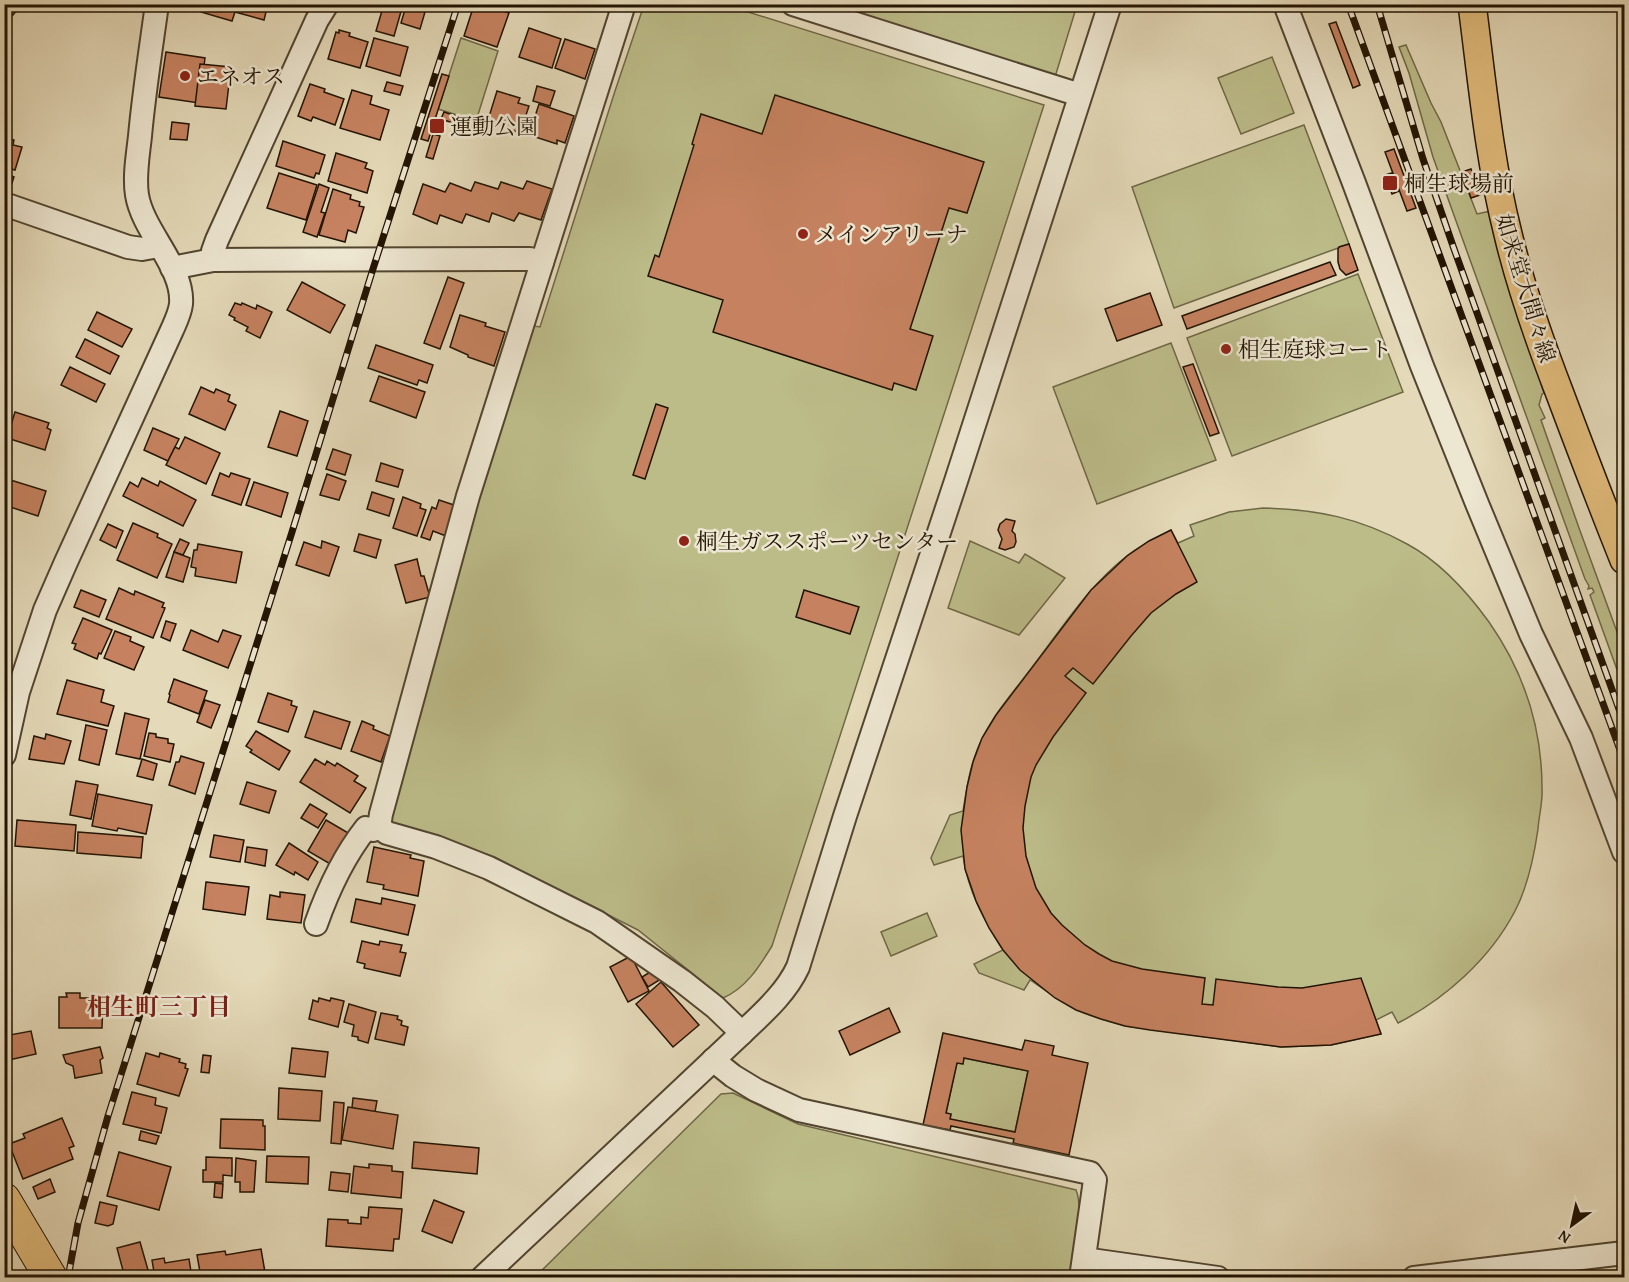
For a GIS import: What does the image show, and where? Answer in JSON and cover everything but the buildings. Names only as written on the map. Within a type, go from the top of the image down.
[{"type":"highway","points":[[4,1199],[51,1278]]},
{"type":"main road","name":"如来堂大間々線","points":[[1472,4],[1501,205],[1515,261],[1539,339],[1624,560]]},
{"type":"street","points":[[4,755],[18,692],[45,610],[179,314],[181,296],[178,281],[146,219],[137,196],[136,183],[156,4]]},
{"type":"street","points":[[213,260],[217,240],[317,20],[327,4]]},
{"type":"street","points":[[379,827],[411,701],[468,496],[624,4]]},
{"type":"street","points":[[793,4],[1080,95]]},
{"type":"street","points":[[482,1278],[742,1033],[792,980],[960,471],[1110,4]]},
{"type":"street","points":[[1285,4],[1422,366],[1531,634],[1581,738],[1624,852]]},
{"type":"street","points":[[4,204],[128,247],[142,249],[159,246]]},
{"type":"street","points":[[171,268],[213,260],[530,259],[542,262]]},
{"type":"street","points":[[379,827],[387,833],[436,847],[489,868],[597,922],[682,981],[715,1007],[742,1033]]},
{"type":"street","points":[[316,924],[327,894],[357,838],[366,828],[373,830],[379,827]]},
{"type":"street","points":[[713,1060],[756,1090],[799,1110],[1090,1173],[1095,1180],[1082,1268],[1218,1278]]},
{"type":"street","points":[[1414,1278],[1624,1253]]},
{"type":"green space","name":"桐生ガススポーツセンター","points":[[644,5],[726,5],[1044,105],[772,946],[745,983],[723,998],[638,930],[492,856],[392,824],[388,817],[485,462],[489,464],[534,326],[540,327]]},
{"type":"green space","points":[[828,5],[1077,5],[1055,77]]},
{"type":"green space","points":[[461,38],[498,51],[476,121],[438,109]]},
{"type":"green space","points":[[1406,45],[1441,122],[1477,214],[1491,211],[1503,261],[1544,393],[1539,405],[1545,418],[1541,420],[1624,651],[1624,689],[1590,595],[1594,592],[1592,588],[1588,589],[1589,586],[1433,157],[1409,73],[1399,47]]},
{"type":"green space","points":[[1272,57],[1294,113],[1241,134],[1218,78]]},
{"type":"green space","points":[[1304,125],[1349,244],[1174,308],[1132,187]]},
{"type":"green space","points":[[1358,274],[1403,392],[1232,456],[1187,338]]},
{"type":"green space","points":[[1171,343],[1216,460],[1097,504],[1053,387]]},
{"type":"green space","points":[[1263,508],[1301,510],[1355,521],[1419,551],[1452,578],[1481,611],[1512,660],[1529,701],[1539,743],[1542,793],[1530,871],[1524,892],[1505,929],[1465,976],[1433,1002],[1398,1023],[1392,1012],[1376,1020],[1381,1034],[1331,1045],[1281,1047],[1125,1026],[1075,1009],[1030,980],[1024,990],[979,973],[974,964],[1003,950],[978,905],[965,869],[963,856],[934,865],[931,858],[950,815],[963,811],[972,763],[988,727],[1077,608],[1101,580],[1128,555],[1171,530],[1178,543],[1194,536],[1190,525],[1229,512]]},
{"type":"green space","points":[[970,541],[1019,563],[1025,554],[1065,578],[1019,635],[948,608]]},
{"type":"green space","points":[[927,913],[937,936],[891,956],[881,932]]},
{"type":"green space","points":[[964,1058],[1028,1071],[1015,1132],[950,1119],[951,1114],[946,1113],[957,1063],[963,1064]]},
{"type":"green space","points":[[733,1093],[798,1124],[1076,1190],[1079,1220],[1071,1277],[534,1278],[721,1094]]},
{"type":"railway","points":[[68,1278],[78,1223],[108,1116],[458,4]]},
{"type":"railway","points":[[1348,4],[1624,761]]},
{"type":"railway","points":[[1377,4],[1423,159],[1624,723]]},
{"type":"place","name":"エネオス","points":[[185,76]]},
{"type":"place","name":"運動公園","points":[[437,126]]},
{"type":"place","name":"桐生球場前","points":[[1390,183]]},
{"type":"place","name":"メインアリーナ","points":[[803,234]]},
{"type":"place","name":"相生庭球コート","points":[[1226,349]]},
{"type":"place","name":"桐生ガススポーツセンター","points":[[684,541]]},
{"type":"district","name":"相生町三丁目","points":[[159,1007]]}]
